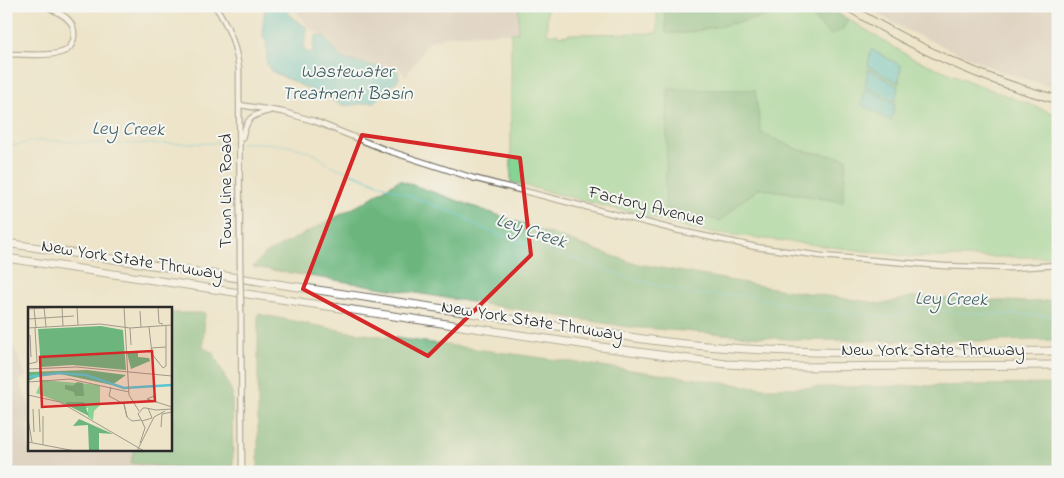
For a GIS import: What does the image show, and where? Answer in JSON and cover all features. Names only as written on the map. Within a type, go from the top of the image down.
[{"type":"highway","name":"New York State Thruway","points":[[6,243],[633,338],[718,348],[794,352],[1058,351]]},
{"type":"highway","name":"New York State Thruway","points":[[6,258],[591,346],[726,364],[794,367],[1058,365]]},
{"type":"street","points":[[6,54],[59,53],[69,48],[73,42],[73,26],[66,17],[46,6]]},
{"type":"street","name":"Town Line Road","points":[[215,6],[230,30],[239,69],[242,133],[240,146],[242,472]]},
{"type":"street","name":"Factory Avenue","points":[[240,105],[314,121],[428,165],[710,238],[788,252],[944,266],[1012,268],[1058,265]]},
{"type":"street","points":[[242,133],[251,117],[256,114],[272,111]]},
{"type":"street","points":[[6,456],[9,472]]},
{"type":"highlighted area","points":[[362,135],[520,158],[531,255],[428,356],[303,289]]},
{"type":"shaded area","points":[[291,6],[519,6],[518,32],[447,36],[429,42],[406,76],[398,68],[343,59],[329,39],[311,29]]},
{"type":"shaded area","points":[[865,6],[1058,6],[1058,83],[1051,87],[1000,71],[904,29]]},
{"type":"shaded area","points":[[6,333],[27,376],[19,381],[28,403],[28,450],[134,450],[132,463],[211,472],[6,472]]},
{"type":"green space","points":[[519,6],[547,6],[547,34],[558,34],[558,36],[569,34],[657,33],[657,6],[665,6],[666,33],[686,33],[772,15],[808,13],[843,29],[848,19],[912,58],[1058,115],[1058,208],[1055,257],[914,257],[701,231],[511,182],[511,33],[518,32]],"holes":[[[871,49],[901,66],[899,83],[869,67]],[[761,133],[799,150],[846,158],[842,202],[760,188],[742,201],[721,221]]]},
{"type":"green space","points":[[665,6],[825,6],[848,19],[843,29],[830,35],[808,13],[772,15],[686,33],[666,33]]},
{"type":"green space","points":[[668,89],[755,90],[761,133],[799,150],[846,158],[843,202],[760,188],[742,201],[721,221],[665,208]]},
{"type":"green space","points":[[399,180],[633,263],[779,289],[883,304],[911,297],[1031,302],[1058,300],[1058,340],[802,340],[628,327],[253,267],[265,254],[363,203]]},
{"type":"green space","points":[[171,313],[205,313],[203,347],[214,354],[232,392],[233,472],[211,472],[131,463],[134,450],[171,450]]},
{"type":"green space","points":[[258,314],[344,331],[763,388],[1058,384],[1058,472],[258,472]]},
{"type":"water","name":"Wastewater Treatment Basin","points":[[266,6],[282,6],[293,18],[308,28],[303,48],[305,51],[309,53],[313,51],[317,35],[325,37],[342,59],[398,71],[399,79],[375,102],[342,105],[271,71],[267,65],[267,43],[263,37]]},
{"type":"water","points":[[871,49],[901,66],[898,83],[868,66]]},
{"type":"water","points":[[868,69],[898,86],[895,102],[865,86]]},
{"type":"water","points":[[865,88],[895,105],[891,121],[862,105]]},
{"type":"waterway","name":"Ley Creek","points":[[6,147],[41,140],[112,144],[237,143]]},
{"type":"waterway","name":"Ley Creek","points":[[241,143],[278,144],[297,148],[316,155],[330,165],[462,216],[481,228],[633,279],[698,295],[743,295],[806,308],[889,317],[916,308],[965,313],[1058,316]]},
{"type":"railway","points":[[839,6],[891,37],[945,64],[1029,96],[1058,104]]},
{"type":"railway","points":[[854,6],[953,58],[1004,79],[1058,95]]}]
